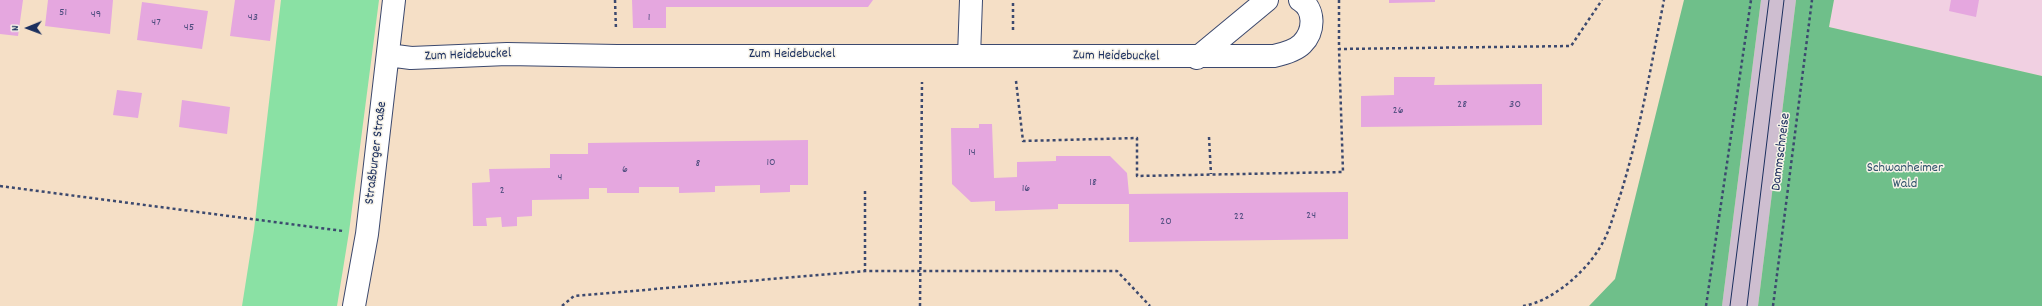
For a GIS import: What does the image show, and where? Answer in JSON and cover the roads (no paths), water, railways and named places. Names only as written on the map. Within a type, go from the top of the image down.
[{"type":"street","name":"Straßburger Straße","points":[[354,306],[367,234],[394,0]]},
{"type":"street","points":[[969,56],[971,0]]},
{"type":"street","points":[[1197,58],[1267,0]]},
{"type":"street","name":"Zum Heidebuckel","points":[[388,55],[411,58],[507,54],[617,56],[922,55],[1197,58],[1274,56],[1291,51],[1302,44],[1310,32],[1311,13],[1306,4],[1300,0]]},
{"type":"tram line","points":[[1730,306],[1769,0]]},
{"type":"tram line","points":[[1747,306],[1784,0]]},
{"type":"park label","name":"Schwanheimer Wald","points":[[1905,178]]}]
